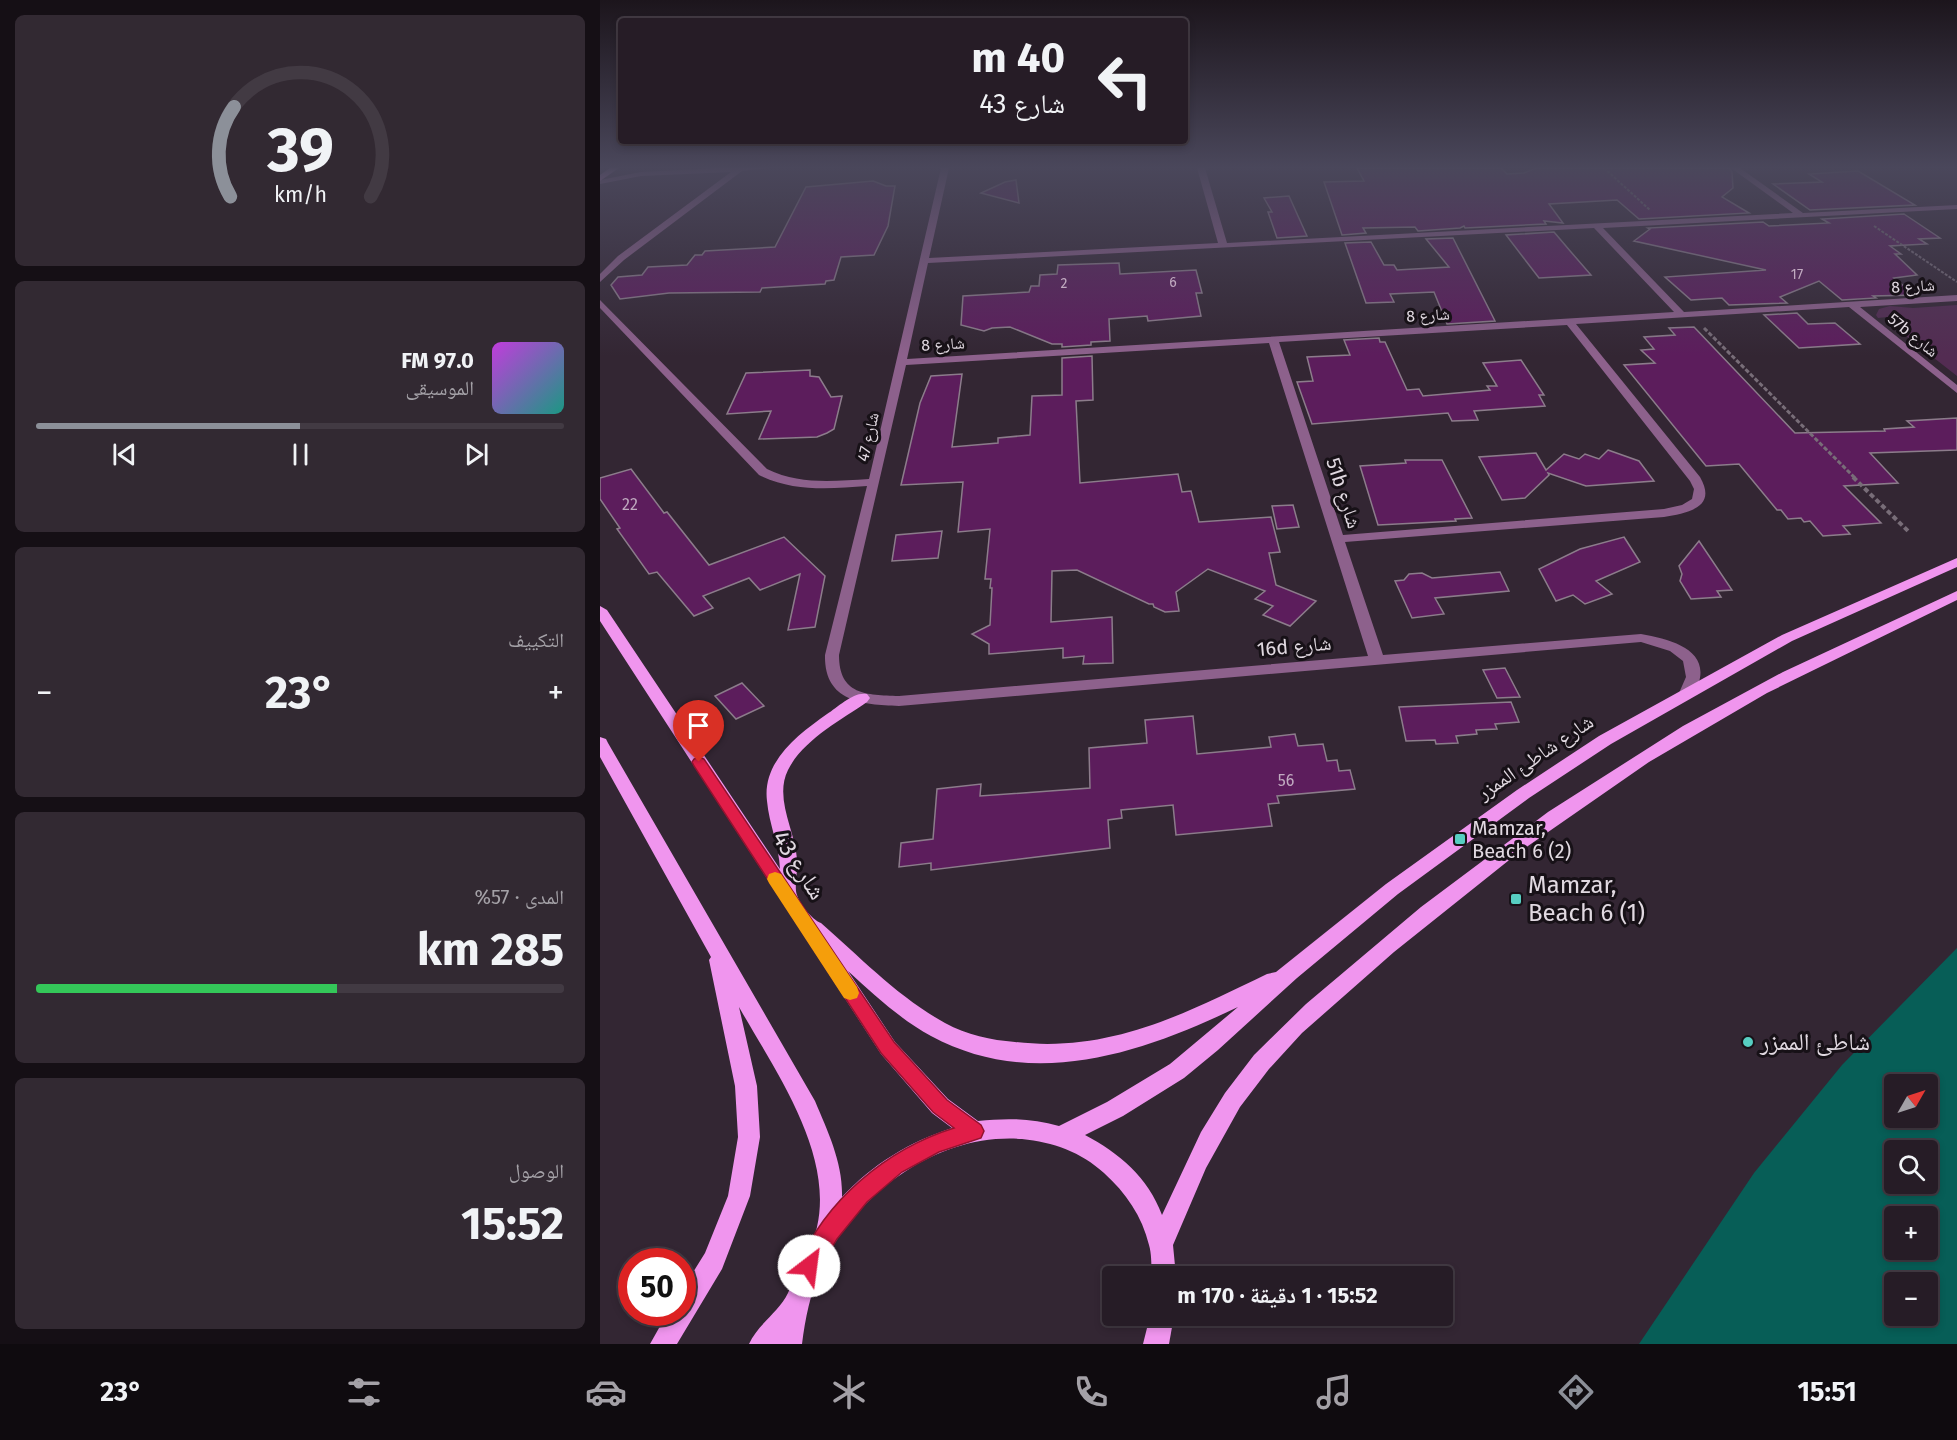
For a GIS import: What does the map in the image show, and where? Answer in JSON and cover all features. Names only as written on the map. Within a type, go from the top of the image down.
[{"type":"main road","name":"شارع شاطئ الممزر","points":[[1062,1135],[1115,1109],[1176,1071],[1211,1044],[1290,972],[1392,889],[1523,794],[1605,740],[1787,638],[1957,562]]},
{"type":"main road","points":[[1161,1245],[1185,1184],[1206,1143],[1245,1083],[1295,1026],[1418,920],[1556,816],[1733,704],[1821,659],[1957,595]]},
{"type":"main road","name":"شارع 43","points":[[600,610],[786,896],[888,1047],[940,1106],[974,1131]]},
{"type":"main road","points":[[786,896],[790,862],[785,834],[774,798],[776,777],[787,758],[804,740],[862,698]]},
{"type":"main road","points":[[600,742],[605,759],[788,1072],[821,1140],[831,1181],[829,1231]]},
{"type":"main road","points":[[799,915],[907,1010],[930,1025],[956,1038],[1016,1053],[1048,1055],[1081,1053],[1134,1043],[1173,1028],[1290,972]]},
{"type":"main road","points":[[663,1344],[714,1260],[739,1196],[749,1137],[746,1086],[715,945]]},
{"type":"main road","points":[[789,1344],[794,1305],[809,1266],[829,1231],[860,1195],[895,1166],[934,1144],[974,1131],[1034,1129],[1062,1135],[1094,1149],[1122,1171],[1143,1201],[1161,1245],[1163,1266]]},
{"type":"main road","points":[[762,1344],[794,1305]]},
{"type":"main road","points":[[1156,1344],[1160,1326]]},
{"type":"street","points":[[600,279],[621,258],[657,231]]},
{"type":"street","name":"شارع 47","points":[[862,698],[846,691],[835,681],[830,669],[931,231]]},
{"type":"street","points":[[1219,231],[1223,245]]},
{"type":"street","points":[[924,261],[1503,231]]},
{"type":"street","points":[[1601,231],[1686,314]]},
{"type":"street","name":"شارع 8","points":[[902,362],[1957,298]]},
{"type":"street","points":[[600,303],[763,472],[796,484],[874,482]]},
{"type":"street","name":"57b شارع","points":[[1851,304],[1957,390]]},
{"type":"street","points":[[1338,539],[1664,513],[1681,511],[1694,506],[1700,498],[1701,489],[1696,480],[1569,321]]},
{"type":"street","name":"51b شارع","points":[[1273,339],[1377,660]]},
{"type":"street","name":"16d شارع","points":[[862,698],[899,701],[1641,638],[1665,643],[1685,655],[1692,666],[1694,676],[1687,693]]},
{"type":"path","points":[[1880,231],[1957,282]]},
{"type":"path","points":[[1686,314],[1908,531]]},
{"type":"shaded area","points":[[1957,305],[1957,376],[1897,329],[1901,328],[1887,317],[1878,318],[1876,315],[1879,309],[1890,306],[1913,308]]},
{"type":"shaded area","points":[[1957,948],[1957,1344],[1639,1344],[1754,1173],[1842,1065]]},
{"type":"building","points":[[783,231],[886,231],[874,255],[841,257],[834,280],[826,281],[825,284],[762,288],[760,292],[669,293],[620,299],[611,285],[618,277],[642,275],[648,267],[687,265],[695,255],[702,255],[705,251],[775,247]]},
{"type":"building","points":[[1274,231],[1305,231],[1307,236],[1277,238]]},
{"type":"building","points":[[1341,231],[1365,231],[1366,233],[1342,235]]},
{"type":"building","points":[[1648,231],[1929,231],[1940,238],[1919,239],[1927,244],[1890,246],[1901,254],[1895,254],[1917,275],[1894,278],[1915,295],[1873,296],[1876,298],[1842,300],[1819,281],[1780,297],[1787,303],[1729,305],[1722,298],[1691,300],[1665,277],[1766,270],[1634,241]]},
{"type":"building","points":[[1554,232],[1591,275],[1539,278],[1506,235]]},
{"type":"building","points":[[1453,238],[1495,321],[1447,324],[1434,292],[1390,294],[1394,302],[1366,303],[1345,243],[1371,242],[1384,265],[1394,265],[1397,270],[1449,267],[1426,239]]},
{"type":"building","points":[[1119,263],[1120,274],[1196,270],[1202,293],[1196,293],[1201,316],[1148,321],[1147,316],[1109,319],[1110,341],[1062,347],[1062,344],[1052,344],[1010,327],[984,331],[961,325],[963,296],[1029,292],[1031,286],[1039,286],[1040,275],[1057,274],[1058,265]]},
{"type":"building","points":[[1797,313],[1808,324],[1835,323],[1860,344],[1799,348],[1764,315]]},
{"type":"building","points":[[1694,327],[1795,433],[1885,431],[1884,429],[1914,427],[1907,421],[1957,418],[1957,450],[1870,453],[1898,483],[1844,486],[1881,523],[1843,526],[1850,534],[1823,536],[1810,521],[1804,522],[1801,518],[1788,519],[1781,510],[1777,510],[1739,464],[1706,466],[1624,365],[1655,363],[1641,350],[1654,349],[1644,337],[1675,335],[1669,328]]},
{"type":"building","points":[[1379,338],[1380,342],[1385,342],[1407,390],[1419,389],[1423,396],[1490,390],[1487,386],[1497,386],[1483,363],[1521,360],[1544,395],[1539,395],[1545,406],[1474,411],[1478,420],[1452,421],[1448,413],[1312,424],[1297,382],[1313,381],[1307,357],[1350,355],[1344,340]]},
{"type":"building","points":[[1092,356],[1093,400],[1076,401],[1080,483],[1178,474],[1182,492],[1191,491],[1199,522],[1271,517],[1280,552],[1269,553],[1276,585],[1316,601],[1290,626],[1263,615],[1273,606],[1255,599],[1265,591],[1208,569],[1176,592],[1179,611],[1165,612],[1154,607],[1153,604],[1077,570],[1052,571],[1051,622],[1112,617],[1113,663],[1083,664],[1084,656],[1063,658],[1063,648],[989,654],[989,644],[972,634],[990,625],[992,588],[990,588],[991,579],[985,579],[990,529],[958,532],[963,482],[901,485],[920,403],[931,376],[962,374],[952,447],[998,443],[998,438],[1030,435],[1032,396],[1062,395],[1062,358]]},
{"type":"building","points":[[810,370],[810,376],[819,377],[831,397],[842,396],[834,429],[827,433],[817,437],[759,439],[771,411],[727,414],[746,373]]},
{"type":"building","points":[[1608,450],[1639,461],[1654,481],[1586,486],[1548,473],[1549,475],[1525,498],[1502,500],[1479,457],[1536,453],[1546,470],[1564,454],[1579,459],[1585,454],[1599,459]]},
{"type":"building","points":[[1405,460],[1442,460],[1472,518],[1455,519],[1456,521],[1378,525],[1360,466],[1406,463]]},
{"type":"building","points":[[631,469],[664,513],[667,512],[709,565],[784,537],[825,576],[815,627],[788,630],[800,574],[760,590],[749,578],[703,596],[713,608],[694,616],[657,572],[649,574],[617,529],[620,528],[600,499],[600,478]]},
{"type":"building","points":[[1293,505],[1299,527],[1277,529],[1272,506]]},
{"type":"building","points":[[942,531],[938,558],[892,561],[896,535]]},
{"type":"building","points":[[1624,537],[1640,562],[1596,581],[1612,594],[1585,604],[1573,595],[1556,601],[1539,569],[1580,549]]},
{"type":"building","points":[[1699,541],[1732,590],[1717,591],[1721,597],[1691,599],[1680,581],[1682,574],[1679,566]]},
{"type":"building","points":[[1500,572],[1509,591],[1435,598],[1444,614],[1412,618],[1395,581],[1404,580],[1409,574],[1422,573],[1432,578]]},
{"type":"building","points":[[1505,668],[1520,697],[1497,698],[1483,670]]},
{"type":"building","points":[[742,683],[764,706],[736,719],[715,696]]},
{"type":"building","points":[[1511,702],[1519,722],[1495,724],[1497,729],[1476,730],[1477,734],[1456,736],[1458,743],[1436,744],[1435,740],[1406,741],[1399,707]]},
{"type":"building","points":[[1193,716],[1197,754],[1271,747],[1269,737],[1295,734],[1298,746],[1323,744],[1327,761],[1337,760],[1339,771],[1350,770],[1355,789],[1277,796],[1279,803],[1268,804],[1272,826],[1176,835],[1173,805],[1121,810],[1122,818],[1108,820],[1110,848],[931,870],[931,863],[899,867],[901,843],[933,839],[937,789],[981,784],[980,796],[1090,788],[1089,748],[1147,743],[1145,720]]},
{"type":"slow traffic","points":[[775,879],[850,993]]},
{"type":"place","name":"Mamzar, Beach 6 (2)","points":[[1460,839]]},
{"type":"place","name":"Mamzar, Beach 6 (1)","points":[[1516,899]]},
{"type":"place","name":"شاطئ الممزر","points":[[1748,1042]]},
{"type":"route","points":[[699,762],[888,1047],[911,1076],[940,1106],[974,1131],[934,1144],[895,1166],[860,1195],[829,1231],[809,1266]]}]
